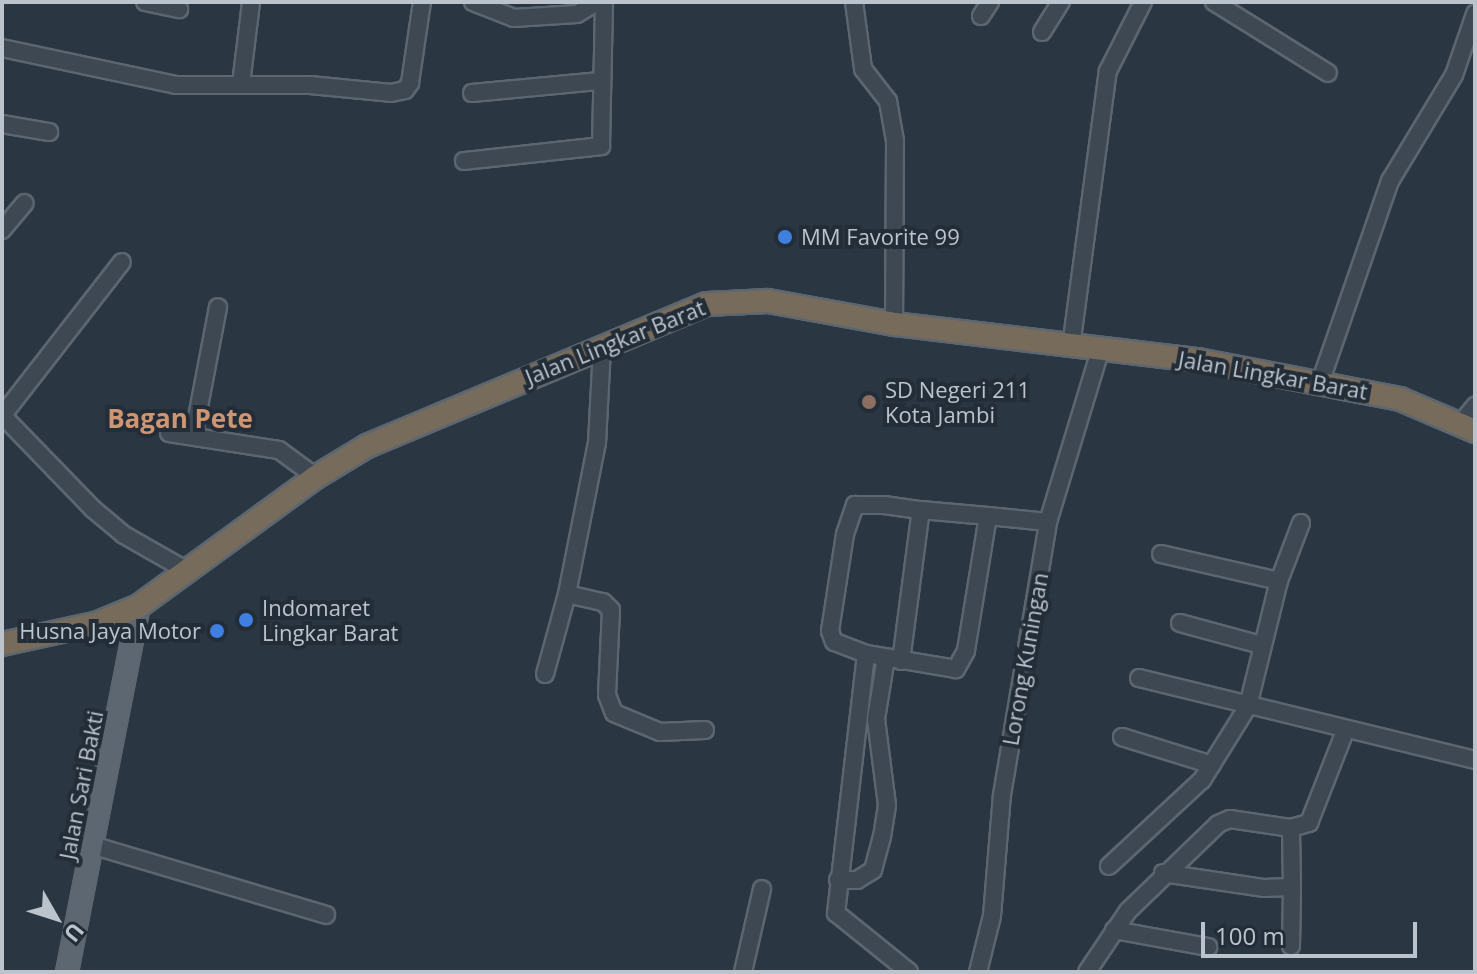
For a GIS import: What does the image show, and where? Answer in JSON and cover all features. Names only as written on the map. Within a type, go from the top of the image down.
[{"type":"highway","name":"Jalan Lingkar Barat","points":[[2,644],[98,623],[139,606],[316,477],[418,423],[683,311],[738,299],[894,324],[1321,380],[1471,420]]},
{"type":"main road","name":"Jalan Sari Bakti","points":[[67,972],[95,846],[139,606]]},
{"type":"street","points":[[145,2],[179,9]]},
{"type":"street","points":[[241,84],[251,2]]},
{"type":"street","points":[[2,48],[176,85],[241,84],[405,90],[422,2]]},
{"type":"street","points":[[473,2],[514,18],[577,14],[597,2]]},
{"type":"street","points":[[464,161],[601,146],[604,2]]},
{"type":"street","points":[[854,2],[863,69],[888,101],[895,141],[894,324]]},
{"type":"street","points":[[1042,32],[1061,2]]},
{"type":"street","points":[[1071,347],[1108,71],[1143,2]]},
{"type":"street","points":[[1214,2],[1328,73]]},
{"type":"street","points":[[1321,380],[1390,181],[1454,75],[1475,14]]},
{"type":"street","points":[[472,93],[600,81]]},
{"type":"street","points":[[2,124],[49,132]]},
{"type":"street","points":[[2,230],[25,203]]},
{"type":"street","points":[[122,262],[2,416],[93,509],[124,535],[189,572]]},
{"type":"street","points":[[194,433],[218,307]]},
{"type":"street","points":[[545,674],[567,594],[597,443],[602,346]]},
{"type":"street","name":"Lorong Kuningan","points":[[978,972],[992,916],[1002,795],[1048,522],[1100,351]]},
{"type":"street","points":[[169,433],[194,433],[279,450],[316,477]]},
{"type":"street","points":[[988,516],[961,663],[952,670],[866,654],[831,638],[850,514],[865,504],[921,510],[988,516],[1048,522]]},
{"type":"street","points":[[838,880],[857,880],[873,870],[882,837],[887,805],[876,719],[894,660],[921,510]]},
{"type":"street","points":[[1109,866],[1212,765],[1248,706],[1279,581],[1301,523]]},
{"type":"street","points":[[1161,554],[1279,581]]},
{"type":"street","points":[[567,594],[603,602],[611,610],[607,695],[614,713],[660,732],[705,730]]},
{"type":"street","points":[[1180,623],[1261,645]]},
{"type":"street","points":[[866,654],[838,880],[841,921],[909,972]]},
{"type":"street","points":[[1139,678],[1345,731],[1475,760]]},
{"type":"street","points":[[1087,972],[1114,930],[1163,873],[1205,833],[1230,819],[1291,828],[1309,823],[1345,731]]},
{"type":"street","points":[[1122,737],[1212,765]]},
{"type":"street","points":[[1291,828],[1291,946]]},
{"type":"street","points":[[95,846],[326,915]]},
{"type":"street","points":[[1163,873],[1263,888],[1292,887]]},
{"type":"street","points":[[743,972],[762,889]]},
{"type":"street","points":[[1114,930],[1208,947]]},
{"type":"place","name":"MM Favorite 99","points":[[785,237]]},
{"type":"place","name":"SD Negeri 211 Kota Jambi","points":[[869,402]]},
{"type":"place","name":"Indomaret Lingkar Barat","points":[[246,620]]},
{"type":"place","name":"Husna Jaya Motor","points":[[217,631]]},
{"type":"district","name":"Bagan Pete","points":[[180,419]]}]
